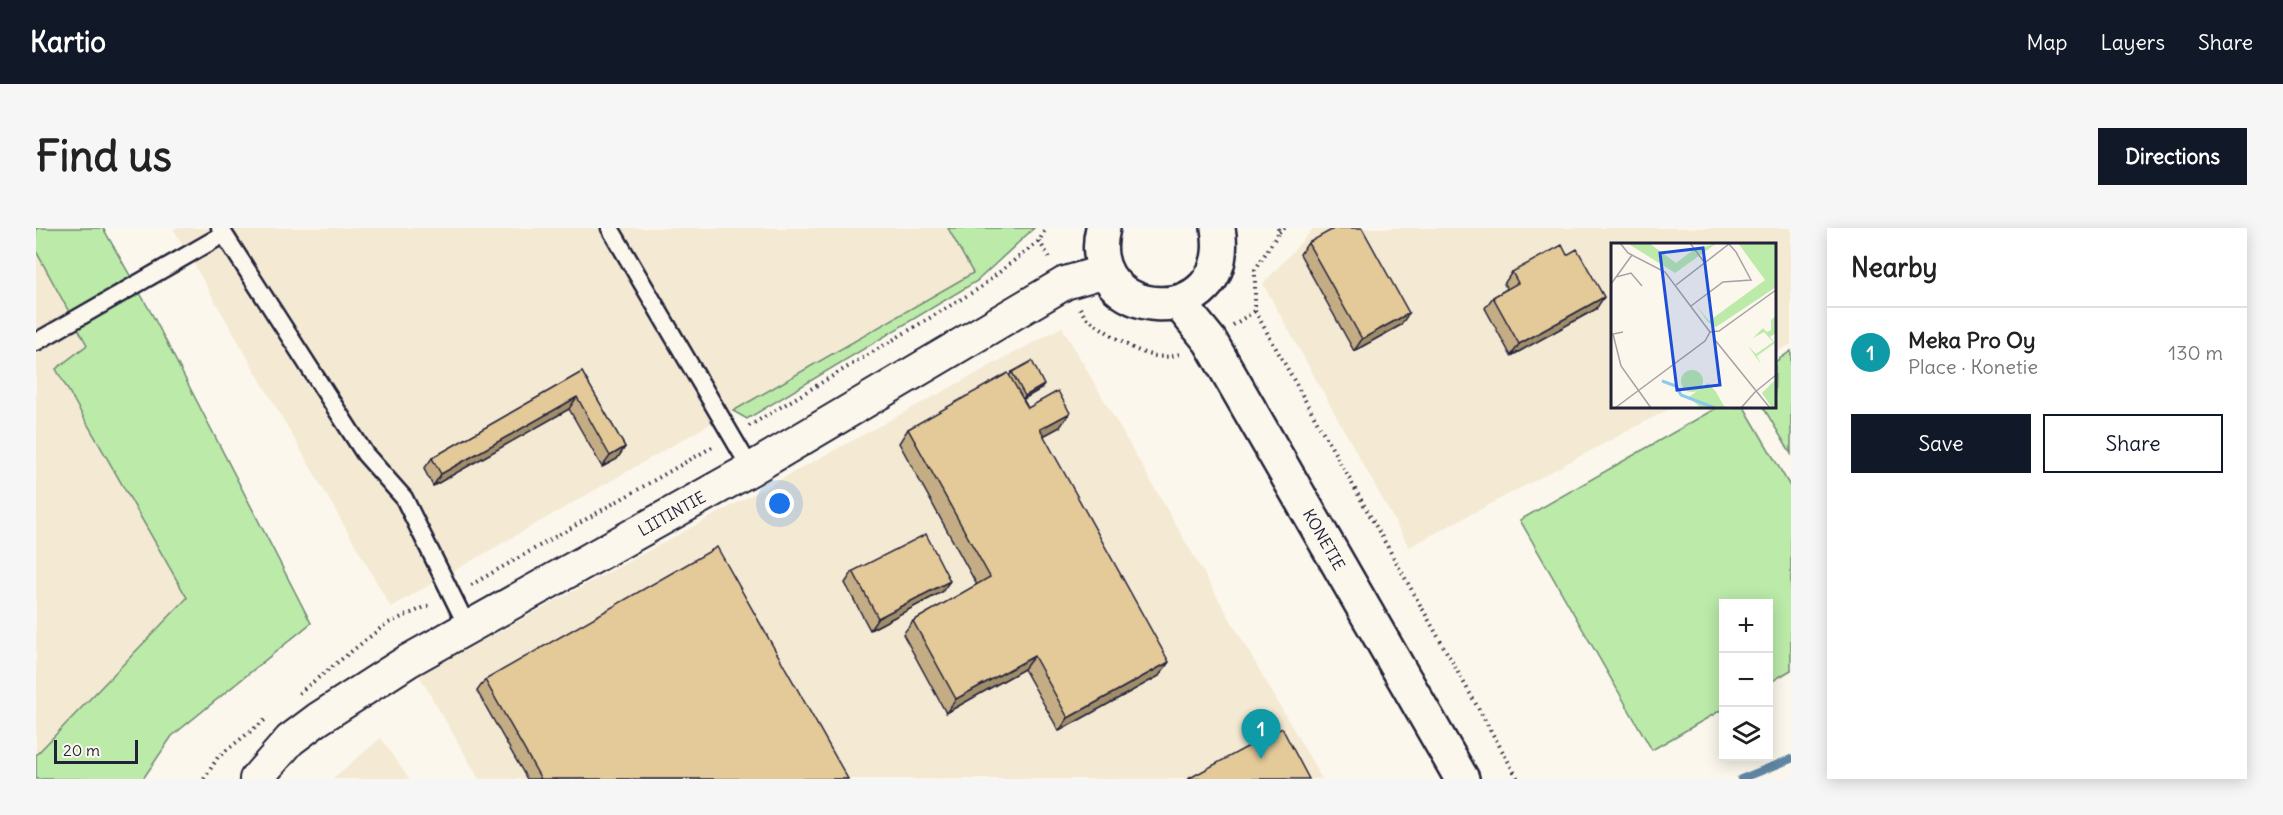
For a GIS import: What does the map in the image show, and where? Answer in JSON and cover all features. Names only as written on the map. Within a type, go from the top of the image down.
[{"type":"street","points":[[1103,228],[1100,251],[1106,272],[1119,289],[1136,300],[1148,304],[1179,303],[1198,293],[1217,268],[1221,247],[1218,228]]},
{"type":"street","name":"LIITINTIE","points":[[255,779],[290,741],[318,719],[408,661],[751,469],[1065,283],[1106,272]]},
{"type":"street","name":"KONETIE","points":[[1179,303],[1210,341],[1462,779]]},
{"type":"lane","points":[[610,228],[751,469]]},
{"type":"lane","points":[[36,342],[222,231],[365,454],[404,498],[468,628]]},
{"type":"path","points":[[293,698],[386,624],[453,595],[733,435],[978,289],[1039,241],[1046,228]]},
{"type":"path","points":[[1284,228],[1279,230],[1256,270],[1255,311],[1518,779]]},
{"type":"path","points":[[204,779],[218,757],[274,713]]},
{"type":"shaded area","points":[[173,228],[948,228],[973,273],[391,607]]},
{"type":"shaded area","points":[[1314,228],[1791,228],[1791,344],[1776,352],[1776,243],[1611,243],[1611,408],[1671,408],[1409,547],[1263,284]]},
{"type":"shaded area","points":[[36,251],[87,345],[56,369],[188,598],[36,755]]},
{"type":"shaded area","points":[[1062,327],[1322,779],[479,779],[419,675]]},
{"type":"shaded area","points":[[381,738],[409,779],[332,779]]},
{"type":"green space","points":[[36,228],[103,228],[153,316],[311,623],[172,736],[143,779],[36,779],[36,755],[187,598],[56,369],[87,345],[36,251]]},
{"type":"green space","points":[[948,228],[1034,228],[977,281],[747,419],[733,411],[973,273]]},
{"type":"green space","points":[[1791,351],[1791,454],[1764,408],[1776,408],[1776,361]]},
{"type":"green space","points":[[1716,408],[1745,408],[1791,488],[1791,670],[1773,681],[1773,599],[1719,599],[1719,711],[1652,750],[1520,520]]},
{"type":"building","points":[[1335,228],[1362,228],[1409,313],[1362,339],[1308,243]]},
{"type":"building","points":[[1562,245],[1567,255],[1577,249],[1604,297],[1519,344],[1493,297],[1518,283],[1512,272]]},
{"type":"building","points":[[1032,361],[1044,385],[1025,396],[1012,372]]},
{"type":"building","points":[[582,372],[625,447],[610,456],[577,397],[441,474],[432,458]]},
{"type":"building","points":[[1008,373],[1028,408],[1058,391],[1070,413],[1040,429],[1169,662],[1068,718],[1034,656],[956,699],[913,621],[990,577],[908,429]]},
{"type":"building","points":[[926,534],[950,581],[878,618],[853,571]]},
{"type":"building","points":[[717,547],[848,779],[541,779],[485,680]]},
{"type":"building","points":[[1282,728],[1309,779],[1188,779]]},
{"type":"waterway","points":[[1741,779],[1791,759]]},
{"type":"place","name":"Meka Pro Oy","points":[[1261,759]]}]
